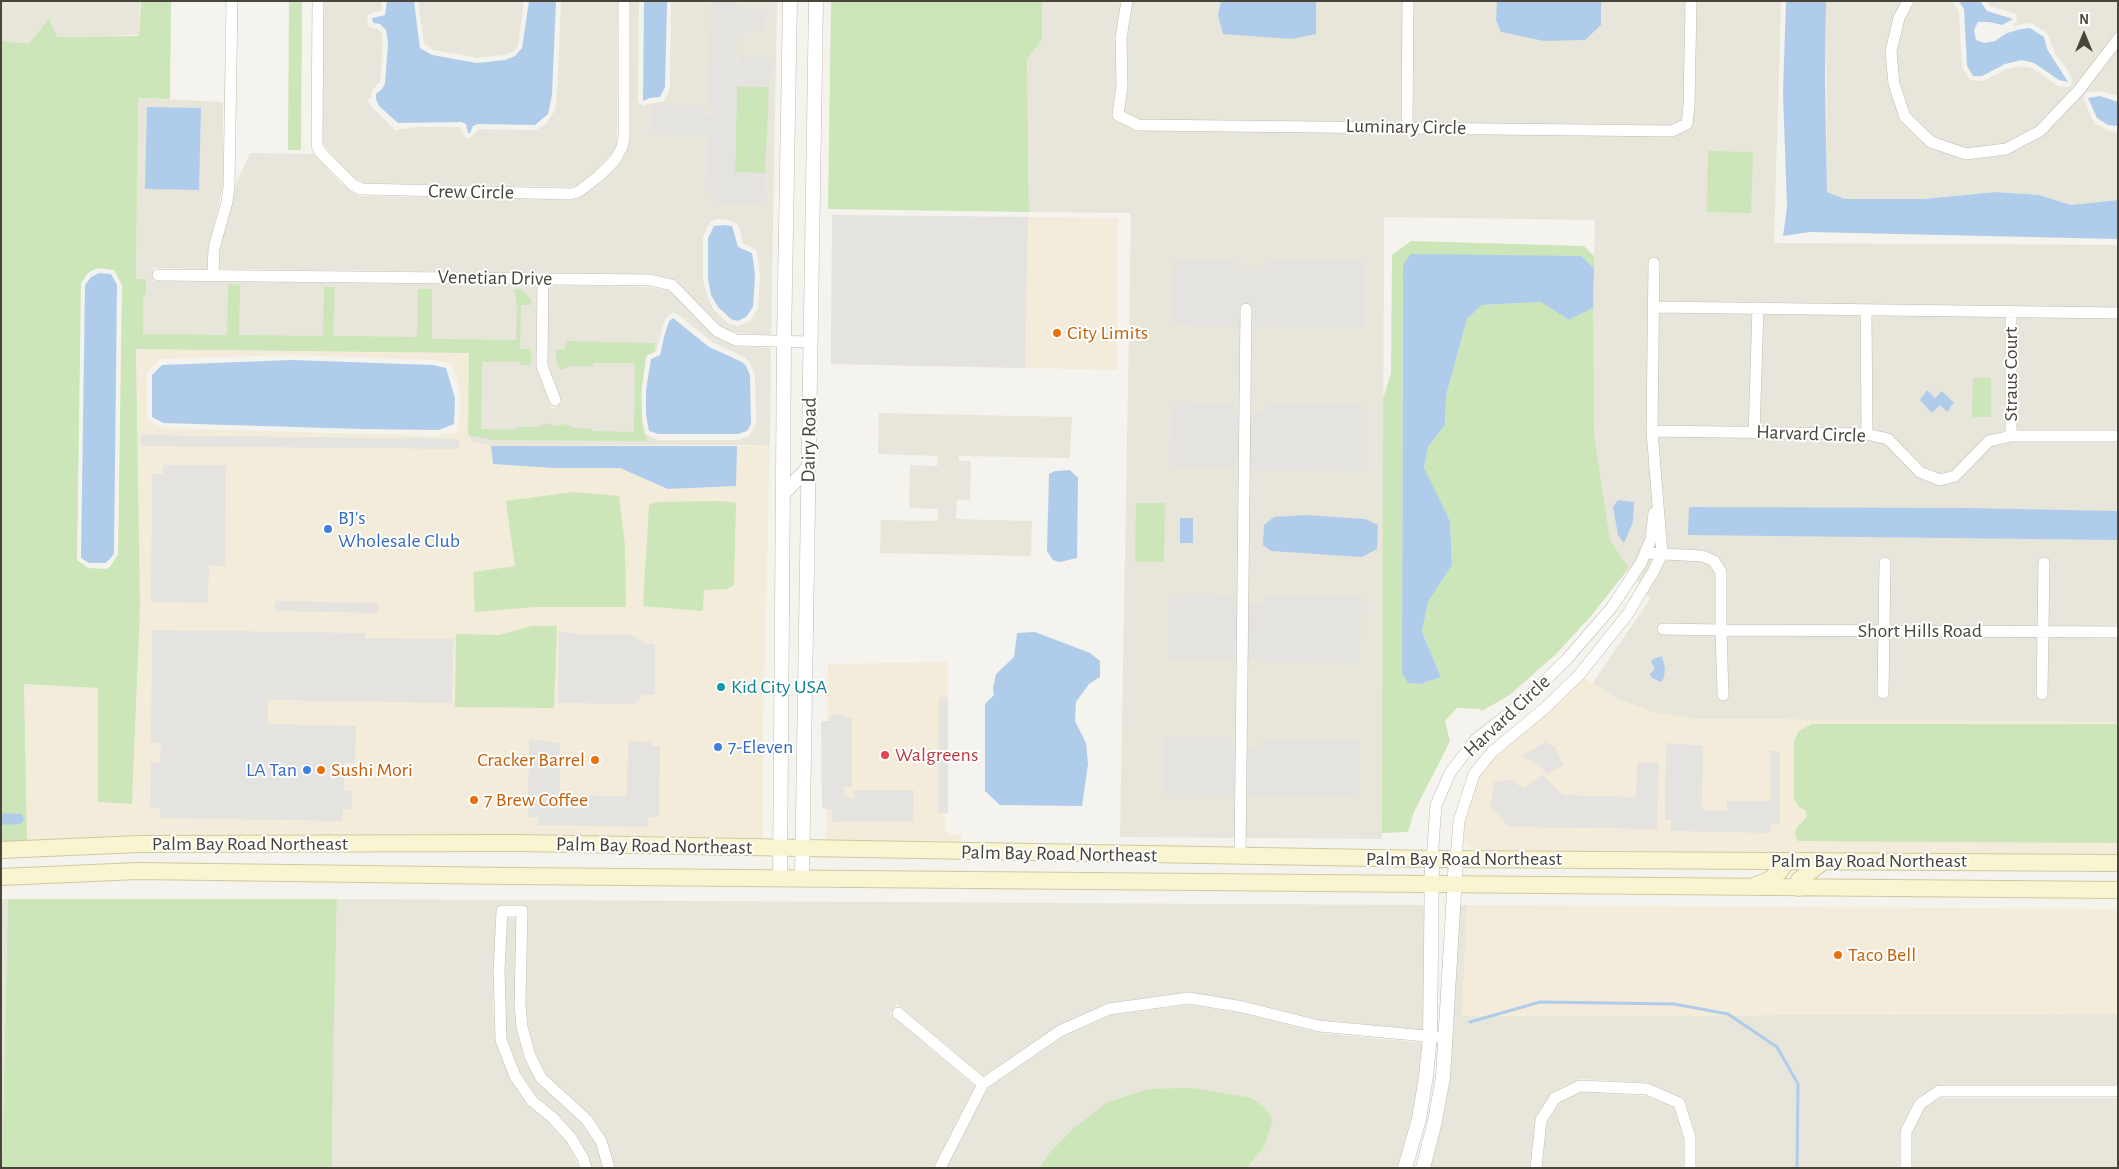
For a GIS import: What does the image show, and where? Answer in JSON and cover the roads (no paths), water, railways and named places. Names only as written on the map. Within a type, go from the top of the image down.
[{"type":"main road","name":"Palm Bay Road Northeast","points":[[1,850],[139,844],[518,843],[1432,859],[2118,863]]},
{"type":"main road","points":[[138,871],[139,844]]},
{"type":"main road","points":[[1216,882],[1230,870],[1240,856]]},
{"type":"main road","points":[[1752,886],[1769,880],[1780,871],[1787,861]]},
{"type":"main road","points":[[1799,888],[1799,880],[1824,861]]},
{"type":"main road","points":[[2059,889],[2077,879],[2092,862]]},
{"type":"main road","name":"Palm Bay Road Northeast","points":[[1,877],[138,871],[1752,886],[1799,888],[2117,889]]},
{"type":"street","points":[[213,275],[214,248],[227,202],[229,187],[232,1]]},
{"type":"street","name":"Crew Circle","points":[[318,1],[317,145],[320,152],[354,186],[362,189],[570,194],[578,192],[599,176],[615,160],[622,147],[624,138],[624,1]]},
{"type":"street","name":"Dairy Road","points":[[780,878],[784,342],[790,1]]},
{"type":"street","name":"Dairy Road","points":[[802,878],[816,1]]},
{"type":"street","name":"Luminary Circle","points":[[1127,1],[1121,38],[1122,86],[1118,115],[1138,125],[1672,131],[1687,124],[1691,1]]},
{"type":"street","points":[[1407,127],[1408,1]]},
{"type":"street","points":[[1908,1],[1899,18],[1891,52],[1894,84],[1905,117],[1931,142],[1966,154],[2006,149],[2040,131],[2079,90],[2118,39]]},
{"type":"street","name":"Harvard Circle","points":[[1456,859],[1459,820],[1474,774],[1492,752],[1545,708],[1579,675],[1627,615],[1662,554],[1652,431],[1654,263]]},
{"type":"street","name":"Venetian Drive","points":[[158,275],[650,280],[672,285],[717,331],[736,340],[810,342]]},
{"type":"street","points":[[542,279],[542,366],[555,400]]},
{"type":"street","points":[[1654,307],[2118,313]]},
{"type":"street","points":[[1754,433],[1758,308]]},
{"type":"street","points":[[1240,856],[1246,309]]},
{"type":"street","points":[[1866,310],[1867,434]]},
{"type":"street","name":"Straus Court","points":[[2011,436],[2012,312]]},
{"type":"street","name":"Harvard Circle","points":[[1652,431],[1867,434],[1888,439],[1920,472],[1940,480],[1955,476],[1989,441],[2011,436],[2118,436]]},
{"type":"street","points":[[783,494],[809,468]]},
{"type":"street","name":"Harvard Circle","points":[[1432,859],[1436,805],[1450,773],[1476,740],[1522,703],[1567,659],[1612,607],[1641,563],[1651,538],[1657,479]]},
{"type":"street","points":[[783,522],[808,495]]},
{"type":"street","points":[[1645,553],[1702,556],[1714,561],[1721,572],[1723,695]]},
{"type":"street","points":[[1883,693],[1885,563]]},
{"type":"street","points":[[2042,694],[2044,563]]},
{"type":"street","name":"Short Hills Road","points":[[1663,630],[2118,632]]},
{"type":"street","points":[[1405,1168],[1419,1119],[1430,1037],[1432,859]]},
{"type":"street","points":[[1423,1168],[1443,1077],[1456,859]]},
{"type":"street","points":[[586,1168],[583,1158],[571,1138],[552,1117],[532,1101],[515,1076],[501,1040],[499,970],[502,911],[522,912],[520,1004],[522,1028],[530,1056],[541,1078],[587,1120],[601,1141],[609,1168]]},
{"type":"street","points":[[940,1168],[983,1084],[1060,1031],[1109,1009],[1189,998],[1243,1007],[1319,1026],[1446,1038]]},
{"type":"street","points":[[898,1013],[983,1084]]},
{"type":"street","points":[[1536,1168],[1541,1120],[1555,1098],[1580,1086],[1647,1089],[1679,1103],[1690,1138],[1690,1168]]},
{"type":"street","points":[[1906,1168],[1906,1132],[1920,1104],[1939,1091],[2118,1092]]},
{"type":"water","points":[[387,1],[414,1],[420,48],[432,55],[477,63],[505,60],[515,56],[522,48],[529,1],[556,1],[552,95],[548,114],[535,125],[478,124],[473,126],[470,133],[468,133],[466,124],[461,122],[398,123],[379,106],[376,99],[376,94],[385,84],[388,43],[386,30],[380,24],[373,23],[372,18],[385,15]]},
{"type":"water","points":[[644,1],[667,1],[667,6],[665,87],[660,97],[643,101]]},
{"type":"water","points":[[1221,1],[1316,1],[1316,34],[1292,39],[1223,34],[1218,15]]},
{"type":"water","points":[[1497,1],[1601,1],[1601,25],[1585,40],[1544,41],[1501,32],[1496,20]]},
{"type":"water","points":[[1786,1],[1826,1],[1827,192],[1845,199],[1923,199],[1996,192],[2039,195],[2071,205],[2118,200],[2118,239],[1810,232],[1783,236],[1787,207],[1783,93]]},
{"type":"water","points":[[1959,1],[1980,1],[1987,11],[2013,19],[2002,25],[1978,22],[1974,30],[1976,40],[1984,43],[1995,41],[2007,33],[2030,28],[2044,37],[2047,49],[2068,82],[2059,80],[2034,63],[2022,60],[2005,64],[1982,76],[1973,76],[1967,66],[1964,9]]},
{"type":"water","points":[[2100,96],[2118,102],[2118,126],[2108,125],[2097,118],[2088,98]]},
{"type":"water","points":[[147,107],[201,108],[199,190],[145,189]]},
{"type":"water","points":[[714,226],[732,226],[738,247],[752,253],[753,259],[755,275],[753,307],[746,317],[738,321],[731,319],[718,307],[711,295],[708,279],[708,238]]},
{"type":"water","points":[[1411,254],[1581,256],[1594,268],[1593,308],[1569,320],[1541,302],[1482,305],[1467,319],[1446,396],[1445,425],[1428,447],[1424,468],[1450,521],[1452,565],[1428,602],[1422,632],[1441,677],[1421,684],[1408,683],[1402,674],[1403,265]]},
{"type":"water","points":[[99,273],[111,274],[117,285],[114,554],[106,563],[89,563],[81,558],[85,285],[91,277]]},
{"type":"water","points":[[673,318],[709,347],[742,362],[746,366],[750,375],[751,424],[747,431],[738,434],[658,434],[649,431],[646,415],[646,390],[651,359],[660,355],[669,321]]},
{"type":"water","points":[[292,360],[433,365],[446,368],[455,398],[454,424],[439,430],[361,429],[163,423],[152,417],[152,375],[162,365]]},
{"type":"water","points":[[1927,390],[1935,398],[1942,391],[1954,403],[1947,412],[1940,405],[1932,413],[1920,400]]},
{"type":"water","points":[[491,446],[737,446],[736,486],[668,489],[620,468],[554,468],[493,464]]},
{"type":"water","points":[[1070,470],[1078,478],[1077,558],[1060,562],[1053,560],[1047,551],[1049,474],[1055,471]]},
{"type":"water","points":[[1618,500],[1634,502],[1633,522],[1624,543],[1618,535],[1613,507]]},
{"type":"water","points":[[1689,507],[1966,508],[2118,511],[2118,540],[1688,535]]},
{"type":"water","points":[[1306,515],[1365,519],[1378,525],[1377,549],[1362,557],[1271,551],[1263,545],[1264,525],[1274,517]]},
{"type":"water","points":[[1180,518],[1193,518],[1193,543],[1180,543]]},
{"type":"water","points":[[1035,632],[1090,653],[1100,661],[1100,677],[1089,684],[1076,702],[1075,721],[1086,743],[1088,764],[1082,806],[1000,805],[985,791],[985,704],[994,695],[993,688],[996,674],[1014,657],[1017,633]]},
{"type":"water","points":[[1662,656],[1665,668],[1664,678],[1661,682],[1652,678],[1650,674],[1655,669],[1651,662],[1653,659]]},
{"type":"waterway","points":[[1,819],[18,819]]},
{"type":"waterway","points":[[1470,1022],[1540,1002],[1674,1004],[1728,1014],[1777,1047],[1798,1084],[1797,1168]]},
{"type":"place","name":"City Limits","points":[[1057,333]]},
{"type":"place","name":"BJ's Wholesale Club","points":[[328,529]]},
{"type":"place","name":"Kid City USA","points":[[721,687]]},
{"type":"place","name":"7-Eleven","points":[[718,747]]},
{"type":"place","name":"Walgreens","points":[[885,755]]},
{"type":"place","name":"Cracker Barrel","points":[[595,760]]},
{"type":"place","name":"LA Tan","points":[[307,770]]},
{"type":"place","name":"Sushi Mori","points":[[321,770]]},
{"type":"place","name":"7 Brew Coffee","points":[[474,800]]},
{"type":"place","name":"Taco Bell","points":[[1838,955]]}]
